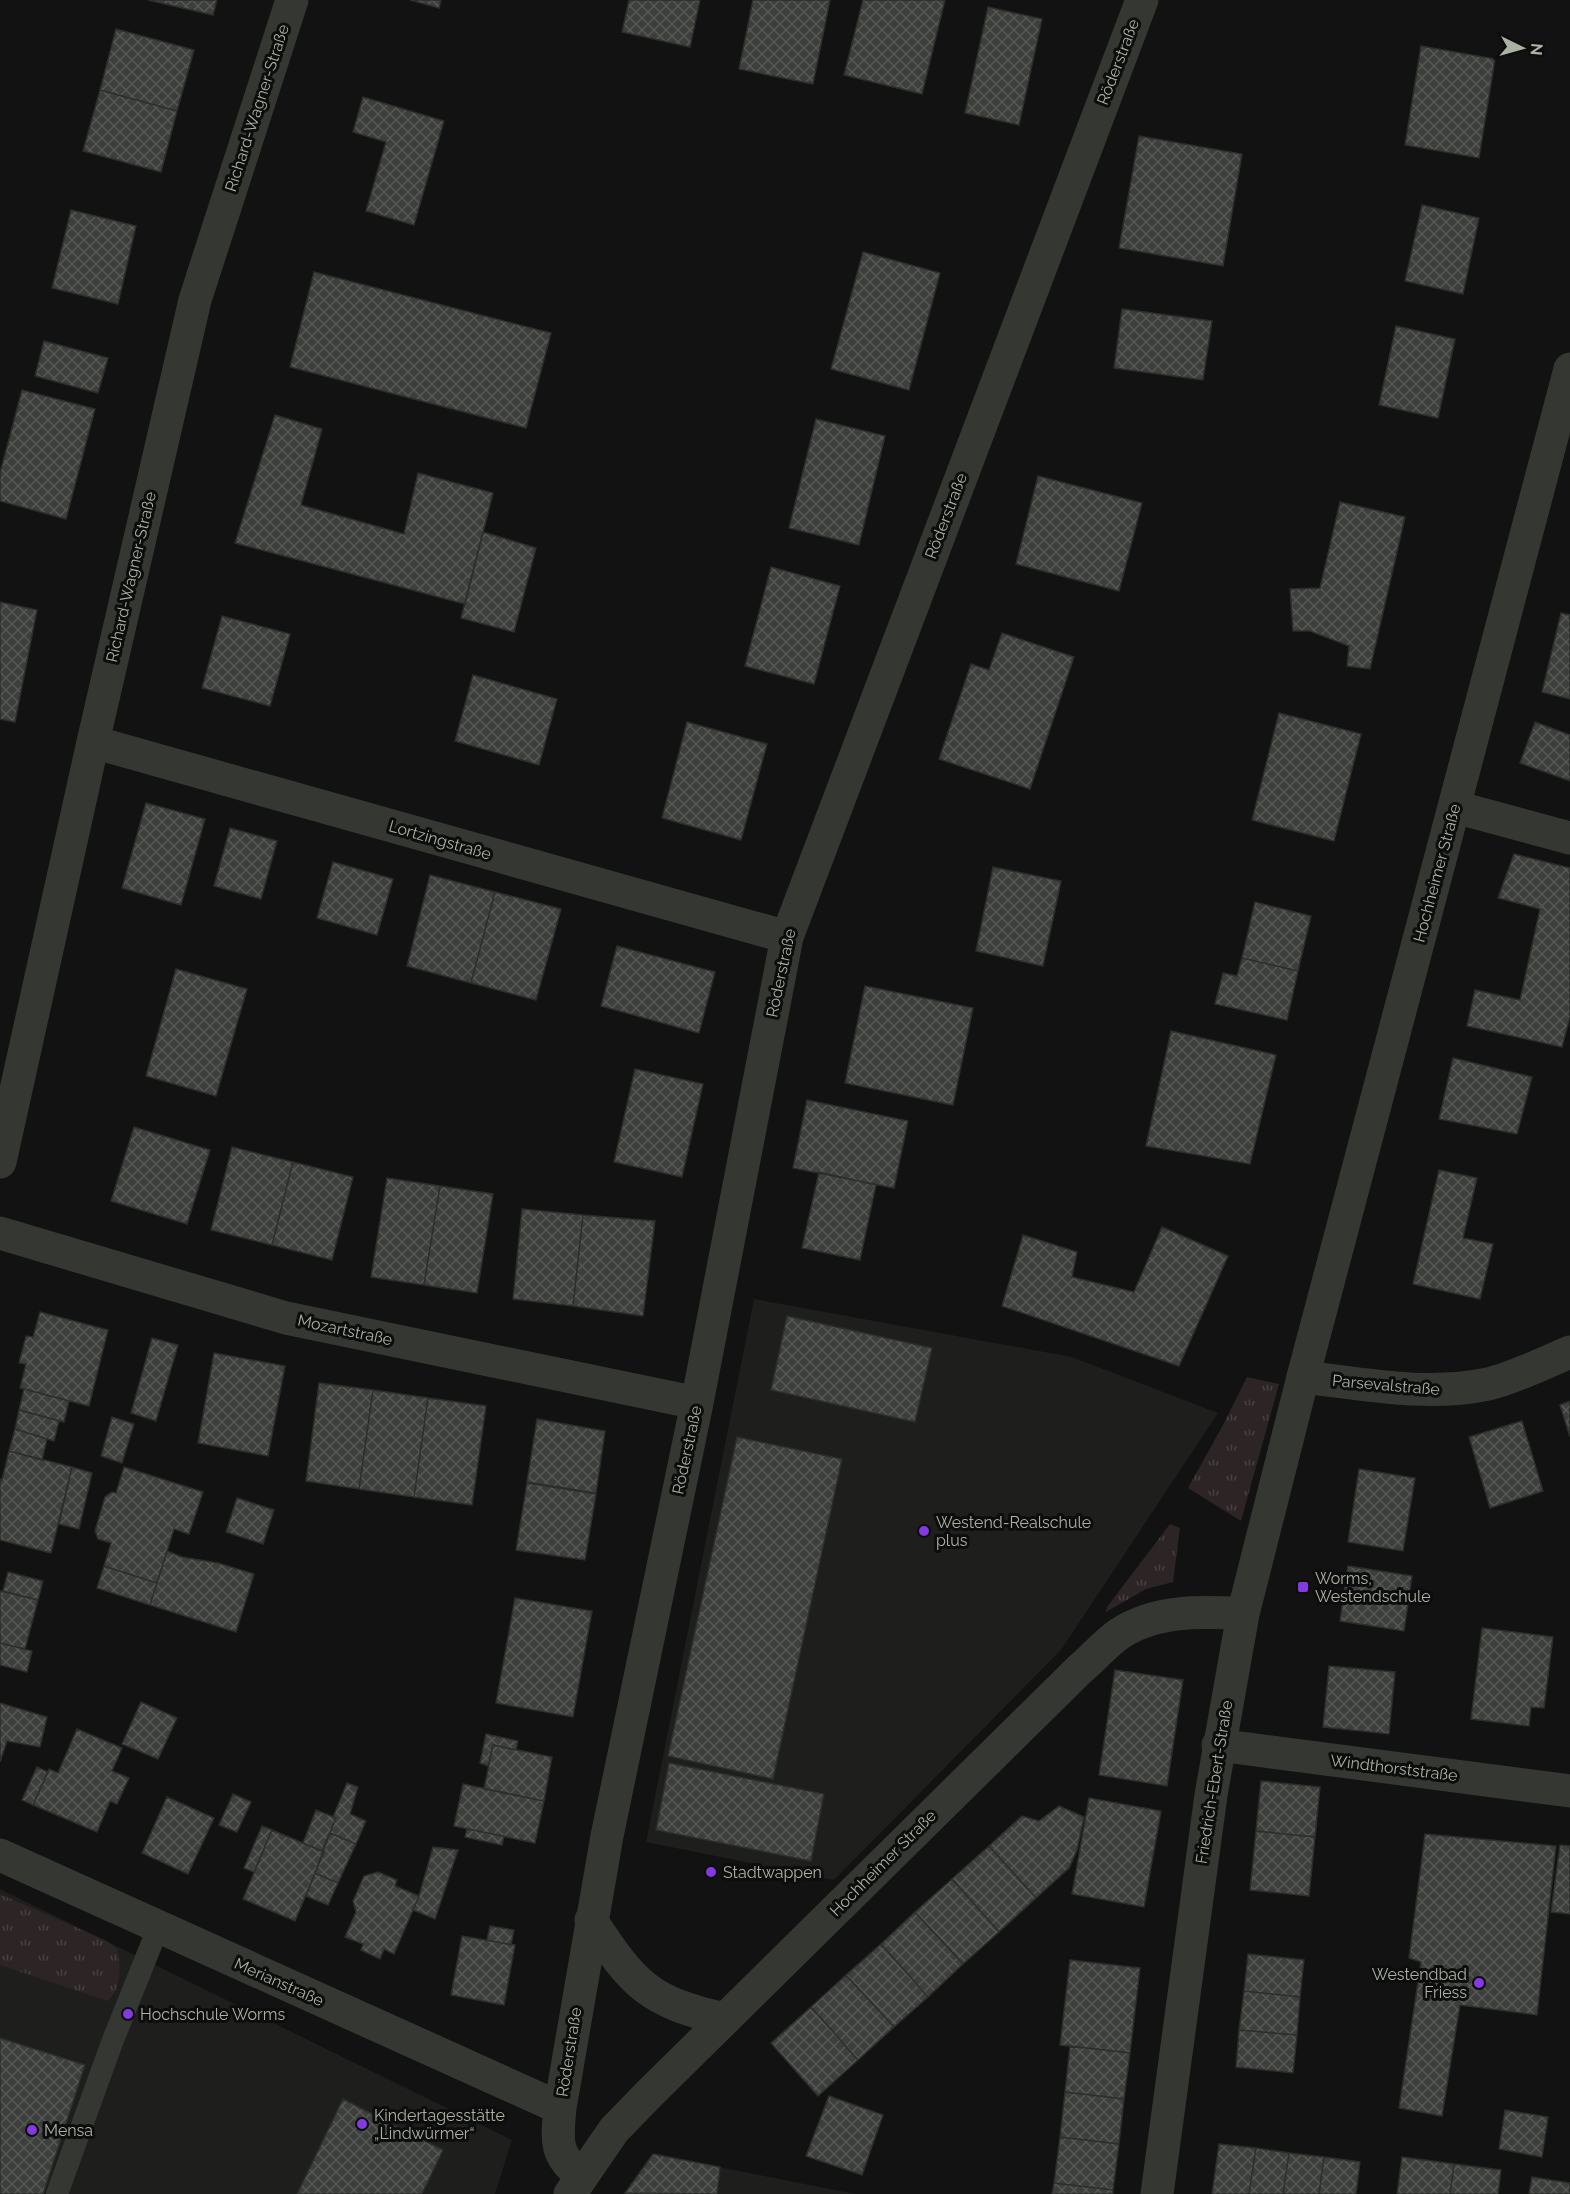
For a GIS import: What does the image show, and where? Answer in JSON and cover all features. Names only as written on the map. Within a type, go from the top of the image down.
[{"type":"street","name":"Richard-Wagner-Straße","points":[[0,1162],[93,742],[195,300],[292,0]]},
{"type":"street","name":"Röderstraße","points":[[576,2185],[559,2146],[558,2129],[591,1920],[697,1404],[787,937],[1142,0]]},
{"type":"street","name":"Hochheimer Straße","points":[[1303,1377],[1570,369]]},
{"type":"street","name":"Lortzingstraße","points":[[93,742],[787,937]]},
{"type":"street","points":[[1455,807],[1570,838]]},
{"type":"street","name":"Mozartstraße","points":[[0,1233],[286,1318],[697,1404]]},
{"type":"street","name":"Parsevalstraße","points":[[1303,1377],[1404,1390],[1444,1391],[1490,1384],[1570,1352]]},
{"type":"street","name":"Friedrich-Ebert-Straße","points":[[1157,2194],[1218,1745],[1243,1614],[1303,1377]]},
{"type":"street","name":"Hochheimer Straße","points":[[576,2185],[614,2130],[1080,1669],[1119,1634],[1151,1619],[1177,1614],[1204,1611],[1243,1614]]},
{"type":"street","name":"Windthorststraße","points":[[1218,1745],[1570,1791]]},
{"type":"street","name":"Merianstraße","points":[[0,1855],[560,2108]]},
{"type":"street","points":[[591,1920],[633,1979],[659,1998],[689,2011],[724,2019]]},
{"type":"lane","points":[[57,2194],[113,2040],[158,1928]]},
{"type":"shaded area","name":"Westend-Realschule plus","points":[[754,1299],[1072,1357],[1218,1413],[1061,1650],[834,1880],[646,1842]]},
{"type":"shaded area","name":"Hochschule Worms","points":[[0,1889],[512,2140],[495,2194],[0,2194]]},
{"type":"shaded area","points":[[653,2154],[855,2194],[624,2194]]},
{"type":"green space","points":[[1247,1377],[1279,1384],[1241,1521],[1188,1488]]},
{"type":"green space","points":[[1170,1524],[1180,1528],[1173,1582],[1146,1589],[1106,1612],[1107,1607]]},
{"type":"green space","points":[[0,1894],[105,1940],[117,1949],[118,1983],[108,2001],[0,1965]]},
{"type":"building","points":[[148,0],[217,0],[213,15]]},
{"type":"building","points":[[410,0],[441,0],[439,8]]},
{"type":"building","points":[[629,0],[700,0],[690,47],[622,32]]},
{"type":"building","points":[[753,0],[830,0],[813,84],[739,69]]},
{"type":"building","points":[[863,0],[945,0],[922,94],[844,75]]},
{"type":"building","points":[[988,7],[1042,19],[1019,125],[965,113]]},
{"type":"building","points":[[116,29],[194,50],[177,111],[100,90]]},
{"type":"building","points":[[1421,46],[1495,59],[1479,158],[1405,145]]},
{"type":"building","points":[[100,90],[177,111],[161,172],[83,151]]},
{"type":"building","points":[[363,97],[444,121],[414,225],[366,211],[386,142],[353,132]]},
{"type":"building","points":[[1139,136],[1242,154],[1223,266],[1119,248]]},
{"type":"building","points":[[1422,205],[1479,218],[1463,294],[1405,281]]},
{"type":"building","points":[[71,210],[136,226],[118,304],[52,288]]},
{"type":"building","points":[[863,252],[940,273],[909,390],[831,369]]},
{"type":"building","points":[[314,272],[551,333],[526,428],[290,367]]},
{"type":"building","points":[[1122,309],[1212,321],[1203,380],[1114,368]]},
{"type":"building","points":[[1396,326],[1455,339],[1438,418],[1379,405]]},
{"type":"building","points":[[44,341],[108,358],[98,393],[35,376]]},
{"type":"building","points":[[22,390],[95,409],[66,519],[0,501],[0,473]]},
{"type":"building","points":[[275,415],[322,429],[301,505],[404,534],[418,473],[493,493],[465,604],[235,543]]},
{"type":"building","points":[[816,419],[885,436],[859,545],[789,528]]},
{"type":"building","points":[[1038,476],[1142,503],[1119,591],[1016,564]]},
{"type":"building","points":[[1340,502],[1405,517],[1370,669],[1347,666],[1349,646],[1310,631],[1293,631],[1290,589],[1320,588]]},
{"type":"building","points":[[483,532],[536,548],[514,632],[461,618]]},
{"type":"building","points":[[771,567],[840,586],[814,684],[745,666]]},
{"type":"building","points":[[0,602],[37,610],[15,722],[0,719]]},
{"type":"building","points":[[1561,613],[1570,615],[1570,699],[1542,692]]},
{"type":"building","points":[[222,616],[290,634],[270,706],[202,688]]},
{"type":"building","points":[[1002,633],[1074,657],[1030,789],[939,759],[971,664],[989,670]]},
{"type":"building","points":[[473,675],[557,699],[539,765],[455,741]]},
{"type":"building","points":[[1279,713],[1361,734],[1334,841],[1252,820]]},
{"type":"building","points":[[687,722],[767,744],[741,840],[662,818]]},
{"type":"building","points":[[1535,722],[1570,735],[1570,781],[1520,763]]},
{"type":"building","points":[[146,803],[205,819],[181,905],[122,888]]},
{"type":"building","points":[[230,828],[277,841],[261,899],[214,886]]},
{"type":"building","points":[[1514,854],[1570,868],[1570,1017],[1562,1047],[1467,1026],[1475,990],[1520,1000],[1540,909],[1498,898]]},
{"type":"building","points":[[333,862],[393,879],[377,935],[317,918]]},
{"type":"building","points":[[993,867],[1061,881],[1043,966],[976,951]]},
{"type":"building","points":[[430,875],[495,892],[471,983],[407,966]]},
{"type":"building","points":[[495,892],[561,909],[536,1000],[471,983]]},
{"type":"building","points":[[1255,902],[1311,916],[1298,971],[1242,958]]},
{"type":"building","points":[[617,946],[715,972],[699,1033],[601,1006]]},
{"type":"building","points":[[1242,958],[1298,971],[1287,1020],[1215,1004],[1223,973],[1237,976]]},
{"type":"building","points":[[176,969],[247,989],[216,1096],[146,1076]]},
{"type":"building","points":[[865,986],[973,1008],[953,1105],[845,1083]]},
{"type":"building","points":[[1171,1031],[1276,1055],[1250,1164],[1146,1146]]},
{"type":"building","points":[[1453,1058],[1532,1077],[1517,1134],[1439,1119]]},
{"type":"building","points":[[635,1069],[703,1084],[682,1177],[614,1162]]},
{"type":"building","points":[[807,1100],[908,1121],[894,1188],[793,1168]]},
{"type":"building","points":[[134,1127],[210,1150],[187,1224],[111,1201]]},
{"type":"building","points":[[232,1147],[293,1162],[272,1245],[211,1230]]},
{"type":"building","points":[[293,1162],[353,1177],[332,1260],[272,1245]]},
{"type":"building","points":[[1439,1170],[1477,1178],[1463,1238],[1493,1244],[1480,1299],[1413,1284]]},
{"type":"building","points":[[819,1172],[876,1185],[860,1260],[802,1248]]},
{"type":"building","points":[[387,1178],[440,1186],[424,1285],[371,1277]]},
{"type":"building","points":[[440,1186],[493,1194],[477,1293],[424,1285]]},
{"type":"building","points":[[522,1209],[583,1215],[573,1306],[513,1299]]},
{"type":"building","points":[[583,1215],[655,1221],[643,1316],[573,1306]]},
{"type":"building","points":[[1162,1227],[1228,1256],[1179,1366],[1002,1306],[1023,1235],[1077,1252],[1072,1277],[1134,1292]]},
{"type":"building","points":[[40,1312],[108,1330],[89,1406],[20,1388],[26,1364],[19,1363],[26,1336],[33,1337]]},
{"type":"building","points":[[787,1316],[932,1348],[915,1422],[771,1390]]},
{"type":"building","points":[[152,1338],[178,1345],[156,1421],[131,1413]]},
{"type":"building","points":[[214,1353],[285,1366],[268,1456],[198,1443]]},
{"type":"building","points":[[319,1383],[373,1390],[359,1489],[306,1481]]},
{"type":"building","points":[[24,1389],[69,1401],[64,1422],[19,1410]]},
{"type":"building","points":[[373,1390],[428,1398],[414,1497],[359,1489]]},
{"type":"building","points":[[428,1398],[486,1406],[472,1505],[414,1497]]},
{"type":"building","points":[[1570,1401],[1570,1437],[1560,1405]]},
{"type":"building","points":[[19,1410],[59,1421],[54,1441],[15,1429]]},
{"type":"building","points":[[112,1417],[134,1424],[122,1463],[101,1456]]},
{"type":"building","points":[[537,1419],[605,1431],[596,1493],[527,1482]]},
{"type":"building","points":[[1522,1421],[1543,1491],[1490,1508],[1469,1437]]},
{"type":"building","points":[[15,1429],[47,1439],[42,1460],[9,1451]]},
{"type":"building","points":[[737,1437],[842,1459],[773,1779],[668,1756]]},
{"type":"building","points":[[9,1451],[72,1467],[51,1553],[0,1540],[0,1479],[2,1480]]},
{"type":"building","points":[[72,1467],[92,1473],[79,1529],[59,1524]]},
{"type":"building","points":[[124,1467],[203,1492],[189,1534],[174,1529],[157,1583],[104,1566],[111,1543],[98,1539],[95,1531],[105,1497],[112,1492],[116,1493]]},
{"type":"building","points":[[1359,1469],[1415,1478],[1403,1551],[1348,1542]]},
{"type":"building","points":[[527,1483],[596,1494],[585,1560],[516,1550]]},
{"type":"building","points":[[237,1498],[274,1510],[263,1544],[226,1532]]},
{"type":"building","points":[[167,1551],[182,1557],[218,1563],[254,1574],[236,1632],[150,1605]]},
{"type":"building","points":[[104,1566],[157,1583],[150,1605],[97,1588]]},
{"type":"building","points":[[1348,1566],[1412,1576],[1404,1631],[1340,1621]]},
{"type":"building","points":[[8,1572],[43,1581],[38,1600],[3,1591]]},
{"type":"building","points":[[0,1591],[38,1600],[25,1649],[0,1643]]},
{"type":"building","points":[[515,1598],[592,1611],[573,1717],[496,1703]]},
{"type":"building","points":[[1482,1628],[1553,1637],[1544,1708],[1531,1707],[1529,1726],[1471,1719]]},
{"type":"building","points":[[0,1643],[32,1651],[27,1672],[0,1665]]},
{"type":"building","points":[[1329,1666],[1395,1672],[1389,1734],[1323,1727]]},
{"type":"building","points":[[1115,1670],[1183,1680],[1167,1786],[1099,1775]]},
{"type":"building","points":[[141,1702],[177,1718],[158,1759],[122,1744]]},
{"type":"building","points":[[0,1703],[47,1717],[40,1747],[7,1741],[0,1762]]},
{"type":"building","points":[[77,1729],[122,1748],[112,1771],[129,1778],[117,1804],[110,1801],[97,1832],[33,1805],[49,1769],[58,1773]]},
{"type":"building","points":[[486,1734],[518,1741],[516,1750],[493,1745],[488,1766],[480,1763]]},
{"type":"building","points":[[493,1745],[552,1757],[544,1801],[484,1789]]},
{"type":"building","points":[[669,1763],[824,1794],[811,1861],[656,1830]]},
{"type":"building","points":[[37,1767],[48,1772],[33,1805],[22,1800]]},
{"type":"building","points":[[1261,1781],[1320,1787],[1315,1837],[1256,1831]]},
{"type":"building","points":[[347,1783],[358,1787],[350,1814],[366,1821],[356,1844],[330,1833],[336,1818],[333,1817]]},
{"type":"building","points":[[463,1784],[544,1801],[535,1843],[454,1826]]},
{"type":"building","points":[[233,1794],[251,1802],[237,1832],[219,1825]]},
{"type":"building","points":[[167,1797],[214,1818],[188,1874],[142,1853]]},
{"type":"building","points":[[1089,1798],[1161,1811],[1144,1907],[1072,1894]]},
{"type":"building","points":[[1059,1806],[1084,1817],[1077,1850],[1069,1868],[1036,1898],[989,1846],[1022,1816],[1039,1821]]},
{"type":"building","points":[[316,1810],[336,1818],[322,1851],[303,1843]]},
{"type":"building","points":[[262,1826],[272,1830],[254,1872],[244,1868]]},
{"type":"building","points":[[467,1829],[504,1836],[502,1845],[465,1837]]},
{"type":"building","points":[[272,1830],[324,1852],[295,1921],[243,1899]]},
{"type":"building","points":[[1256,1831],[1315,1837],[1309,1896],[1250,1890]]},
{"type":"building","points":[[330,1833],[356,1844],[338,1883],[315,1873]]},
{"type":"building","name":"Westendbad Friess","points":[[1425,1834],[1556,1846],[1537,2015],[1460,2005],[1442,2116],[1399,2108],[1421,1962],[1409,1958]]},
{"type":"building","points":[[1560,1845],[1570,1846],[1570,1914],[1551,1912]]},
{"type":"building","points":[[989,1846],[1036,1898],[999,1932],[952,1879]]},
{"type":"building","points":[[433,1847],[458,1850],[435,1919],[413,1910]]},
{"type":"building","points":[[378,1872],[397,1880],[395,1886],[419,1896],[394,1954],[384,1949],[380,1959],[361,1950],[363,1944],[345,1937],[356,1912],[353,1901],[364,1876]]},
{"type":"building","points":[[315,1873],[338,1883],[328,1905],[306,1896]]},
{"type":"building","points":[[952,1879],[999,1932],[963,1964],[915,1912]]},
{"type":"building","points":[[915,1912],[963,1964],[928,1997],[881,1944]]},
{"type":"building","points":[[490,1926],[514,1930],[511,1945],[487,1940]]},
{"type":"building","points":[[462,1936],[515,1945],[504,2005],[451,1995]]},
{"type":"building","points":[[881,1944],[928,1997],[894,2027],[846,1975]]},
{"type":"building","points":[[1248,1954],[1304,1960],[1300,1997],[1244,1991]]},
{"type":"building","points":[[1070,1960],[1140,1968],[1130,2053],[1060,2045]]},
{"type":"building","points":[[846,1975],[894,2027],[858,2060],[811,2007]]},
{"type":"building","points":[[1244,1991],[1300,1997],[1297,2035],[1239,2030]]},
{"type":"building","points":[[811,2007],[858,2060],[818,2096],[771,2043]]},
{"type":"building","points":[[1239,2030],[1297,2035],[1293,2073],[1236,2067]]},
{"type":"building","name":"Mensa","points":[[0,2038],[85,2065],[43,2194],[0,2194]]},
{"type":"building","points":[[1070,2046],[1130,2053],[1124,2099],[1065,2092]]},
{"type":"building","points":[[1065,2092],[1124,2099],[1119,2144],[1060,2137]]},
{"type":"building","points":[[829,2096],[883,2115],[862,2175],[806,2156]]},
{"type":"building","name":"Kindertagesstätte „Lindwürmer“","points":[[343,2099],[443,2150],[422,2194],[297,2194]]},
{"type":"building","points":[[1505,2110],[1548,2117],[1542,2157],[1499,2149]]},
{"type":"building","points":[[1060,2137],[1119,2144],[1113,2190],[1054,2183]]},
{"type":"building","points":[[1219,2144],[1256,2148],[1249,2194],[1212,2194]]},
{"type":"building","points":[[1256,2148],[1289,2153],[1283,2194],[1249,2194]]},
{"type":"building","points":[[1289,2153],[1324,2157],[1319,2194],[1283,2194]]},
{"type":"building","points":[[653,2154],[720,2167],[717,2194],[625,2193]]},
{"type":"building","points":[[1324,2157],[1360,2162],[1356,2194],[1319,2194]]},
{"type":"building","points":[[1402,2157],[1454,2164],[1450,2194],[1397,2194]]},
{"type":"building","points":[[1454,2164],[1501,2170],[1498,2194],[1450,2194]]},
{"type":"building","points":[[1532,2177],[1570,2183],[1570,2194],[1529,2194]]},
{"type":"building","points":[[1054,2183],[1113,2190],[1113,2194],[1052,2194]]},
{"type":"place","name":"Westend-Realschule plus","points":[[924,1531]]},
{"type":"place","name":"Worms, Westendschule","points":[[1303,1587]]},
{"type":"place","name":"Stadtwappen","points":[[711,1872]]},
{"type":"place","name":"Westendbad Friess","points":[[1479,1983]]},
{"type":"place","name":"Hochschule Worms","points":[[128,2014]]},
{"type":"place","name":"Kindertagesstätte „Lindwürmer“","points":[[362,2124]]},
{"type":"place","name":"Mensa","points":[[32,2130]]}]
